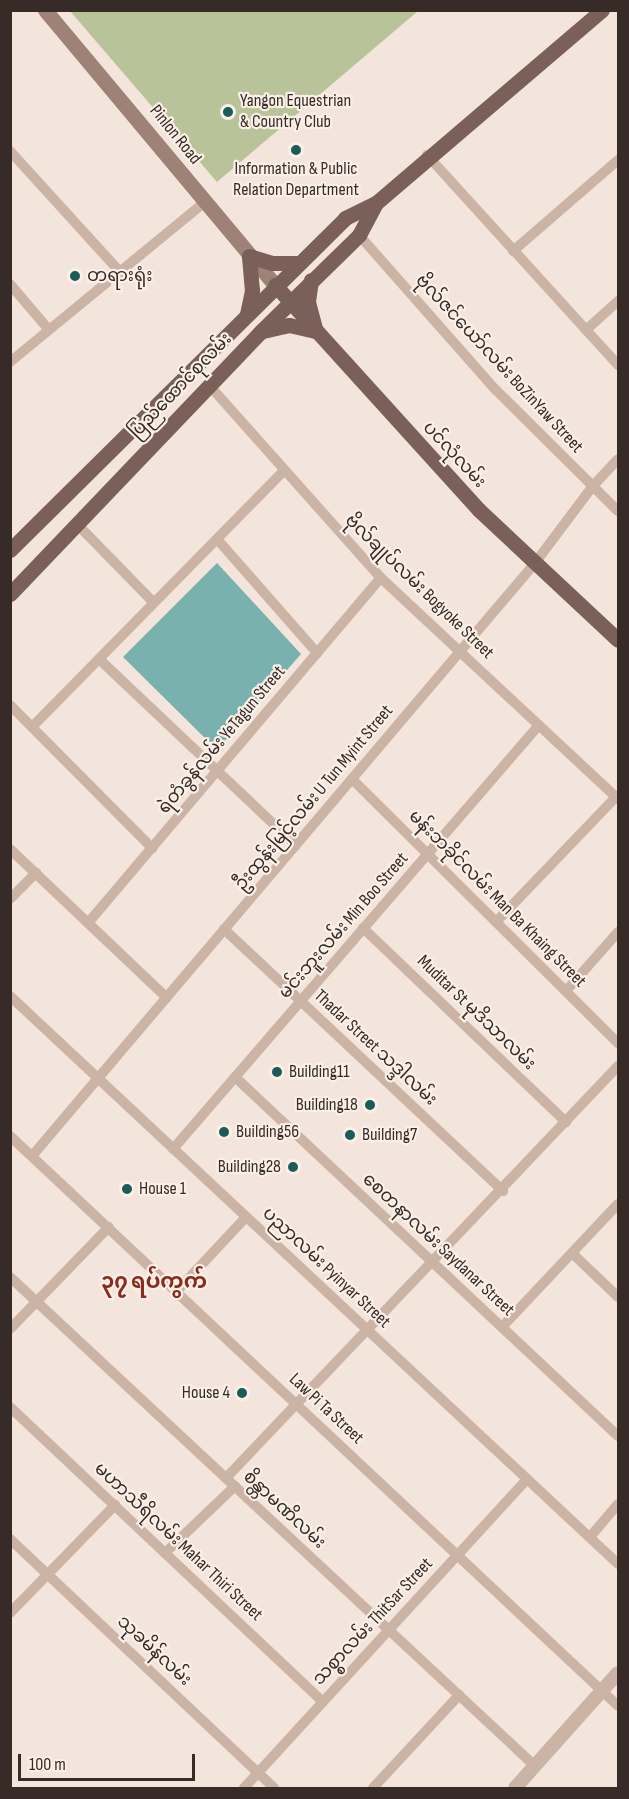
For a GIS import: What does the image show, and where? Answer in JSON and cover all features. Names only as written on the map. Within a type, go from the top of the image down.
[{"type":"main road","name":"Pinlon Road","points":[[45,10],[275,285]]},
{"type":"main road","name":"ပြည်ထောင်စုလမ်း","points":[[10,550],[297,263],[345,218],[376,203],[427,155],[602,10]]},
{"type":"main road","name":"ပြည်ထောင်စုလမ်း","points":[[10,594],[260,332],[359,235],[376,203]]},
{"type":"main road","points":[[247,315],[252,291],[249,256],[272,262],[297,263]]},
{"type":"main road","points":[[260,332],[289,325],[316,331],[308,302],[312,279]]},
{"type":"main road","name":"ပင်လုံလမ်း","points":[[275,285],[479,510],[618,640]]},
{"type":"street","points":[[10,151],[120,272]]},
{"type":"street","points":[[427,155],[618,365]]},
{"type":"street","points":[[513,251],[618,160]]},
{"type":"street","points":[[10,362],[205,202]]},
{"type":"street","name":"ဗိုလ်ဇင်ယော်လမ်း BoZinYaw Street","points":[[359,235],[495,389],[618,511]]},
{"type":"street","points":[[10,284],[49,330]]},
{"type":"street","points":[[586,330],[618,301]]},
{"type":"street","name":"ဗိုလ်ချုပ်လမ်း Bogyoke Street","points":[[209,385],[283,472],[381,578],[617,798]]},
{"type":"street","name":"ဦးထွန်းမြင့်လမ်း U Tun Myint Street","points":[[32,1156],[535,563],[592,487],[618,459]]},
{"type":"street","points":[[32,727],[283,472]]},
{"type":"street","points":[[77,524],[154,603]]},
{"type":"street","points":[[217,539],[317,653]]},
{"type":"street","name":"ရဲတံခွန်လမ်း YeTagun Street","points":[[88,923],[381,578]]},
{"type":"street","points":[[99,659],[296,845]]},
{"type":"street","points":[[10,705],[152,848]]},
{"type":"street","name":"မင်းဘူးလမ်း Min Boo Street","points":[[173,1149],[539,725]]},
{"type":"street","name":"မန်းဘခိုင်လမ်း Man Ba Khaing Street","points":[[352,778],[618,1043]]},
{"type":"street","points":[[496,922],[617,798]]},
{"type":"street","points":[[10,849],[167,998]]},
{"type":"street","points":[[10,899],[36,873]]},
{"type":"street","name":"Muditar St မုဒိသာလမ်း","points":[[363,928],[566,1122]]},
{"type":"street","name":"Thadar Street သဒ္ဒါလမ်း","points":[[224,929],[503,1191]]},
{"type":"street","points":[[566,991],[618,932]]},
{"type":"street","name":"ပညာလမ်း Pyinyar Street","points":[[10,996],[618,1564]]},
{"type":"street","points":[[165,1553],[299,1406],[618,1066]]},
{"type":"street","name":"စေတနာလမ်း Saydanar Street","points":[[235,1077],[618,1436]]},
{"type":"street","name":"Law Pi Ta Street","points":[[10,1136],[618,1706]]},
{"type":"street","points":[[502,1328],[618,1204]]},
{"type":"street","points":[[177,1291],[246,1217]]},
{"type":"street","points":[[10,1329],[109,1227]]},
{"type":"street","points":[[572,1253],[618,1297]]},
{"type":"street","name":"စိန္တာမဏိလမ်း","points":[[10,1277],[535,1766]]},
{"type":"street","name":"မဟာသီရိလမ်း Mahar Thiri Street","points":[[10,1407],[323,1702]]},
{"type":"street","name":"သစ္စာလမ်း ThitSar Street","points":[[244,1788],[527,1479]]},
{"type":"street","points":[[590,1537],[618,1504]]},
{"type":"street","points":[[10,1613],[115,1505]]},
{"type":"street","name":"သုခမိန်လမ်း","points":[[10,1539],[274,1788]]},
{"type":"street","points":[[515,1788],[618,1673]]},
{"type":"street","points":[[373,1788],[459,1695]]},
{"type":"green space","name":"Yangon Equestrian & Country Club","points":[[70,11],[418,11],[217,182]]},
{"type":"water","points":[[217,563],[301,654],[217,750],[123,657]]},
{"type":"place","name":"Yangon Equestrian & Country Club","points":[[228,112]]},
{"type":"place","name":"Information & Public Relation Department","points":[[296,150]]},
{"type":"place","name":"တရားရုံး","points":[[75,276]]},
{"type":"place","name":"Building11","points":[[277,1072]]},
{"type":"place","name":"Building18","points":[[370,1105]]},
{"type":"place","name":"Building56","points":[[224,1132]]},
{"type":"place","name":"Building7","points":[[350,1135]]},
{"type":"place","name":"Building28","points":[[293,1167]]},
{"type":"place","name":"House 1","points":[[127,1189]]},
{"type":"place","name":"House 4","points":[[242,1393]]},
{"type":"district","name":"၃၇ ရပ်ကွက်","points":[[154,1282]]}]
